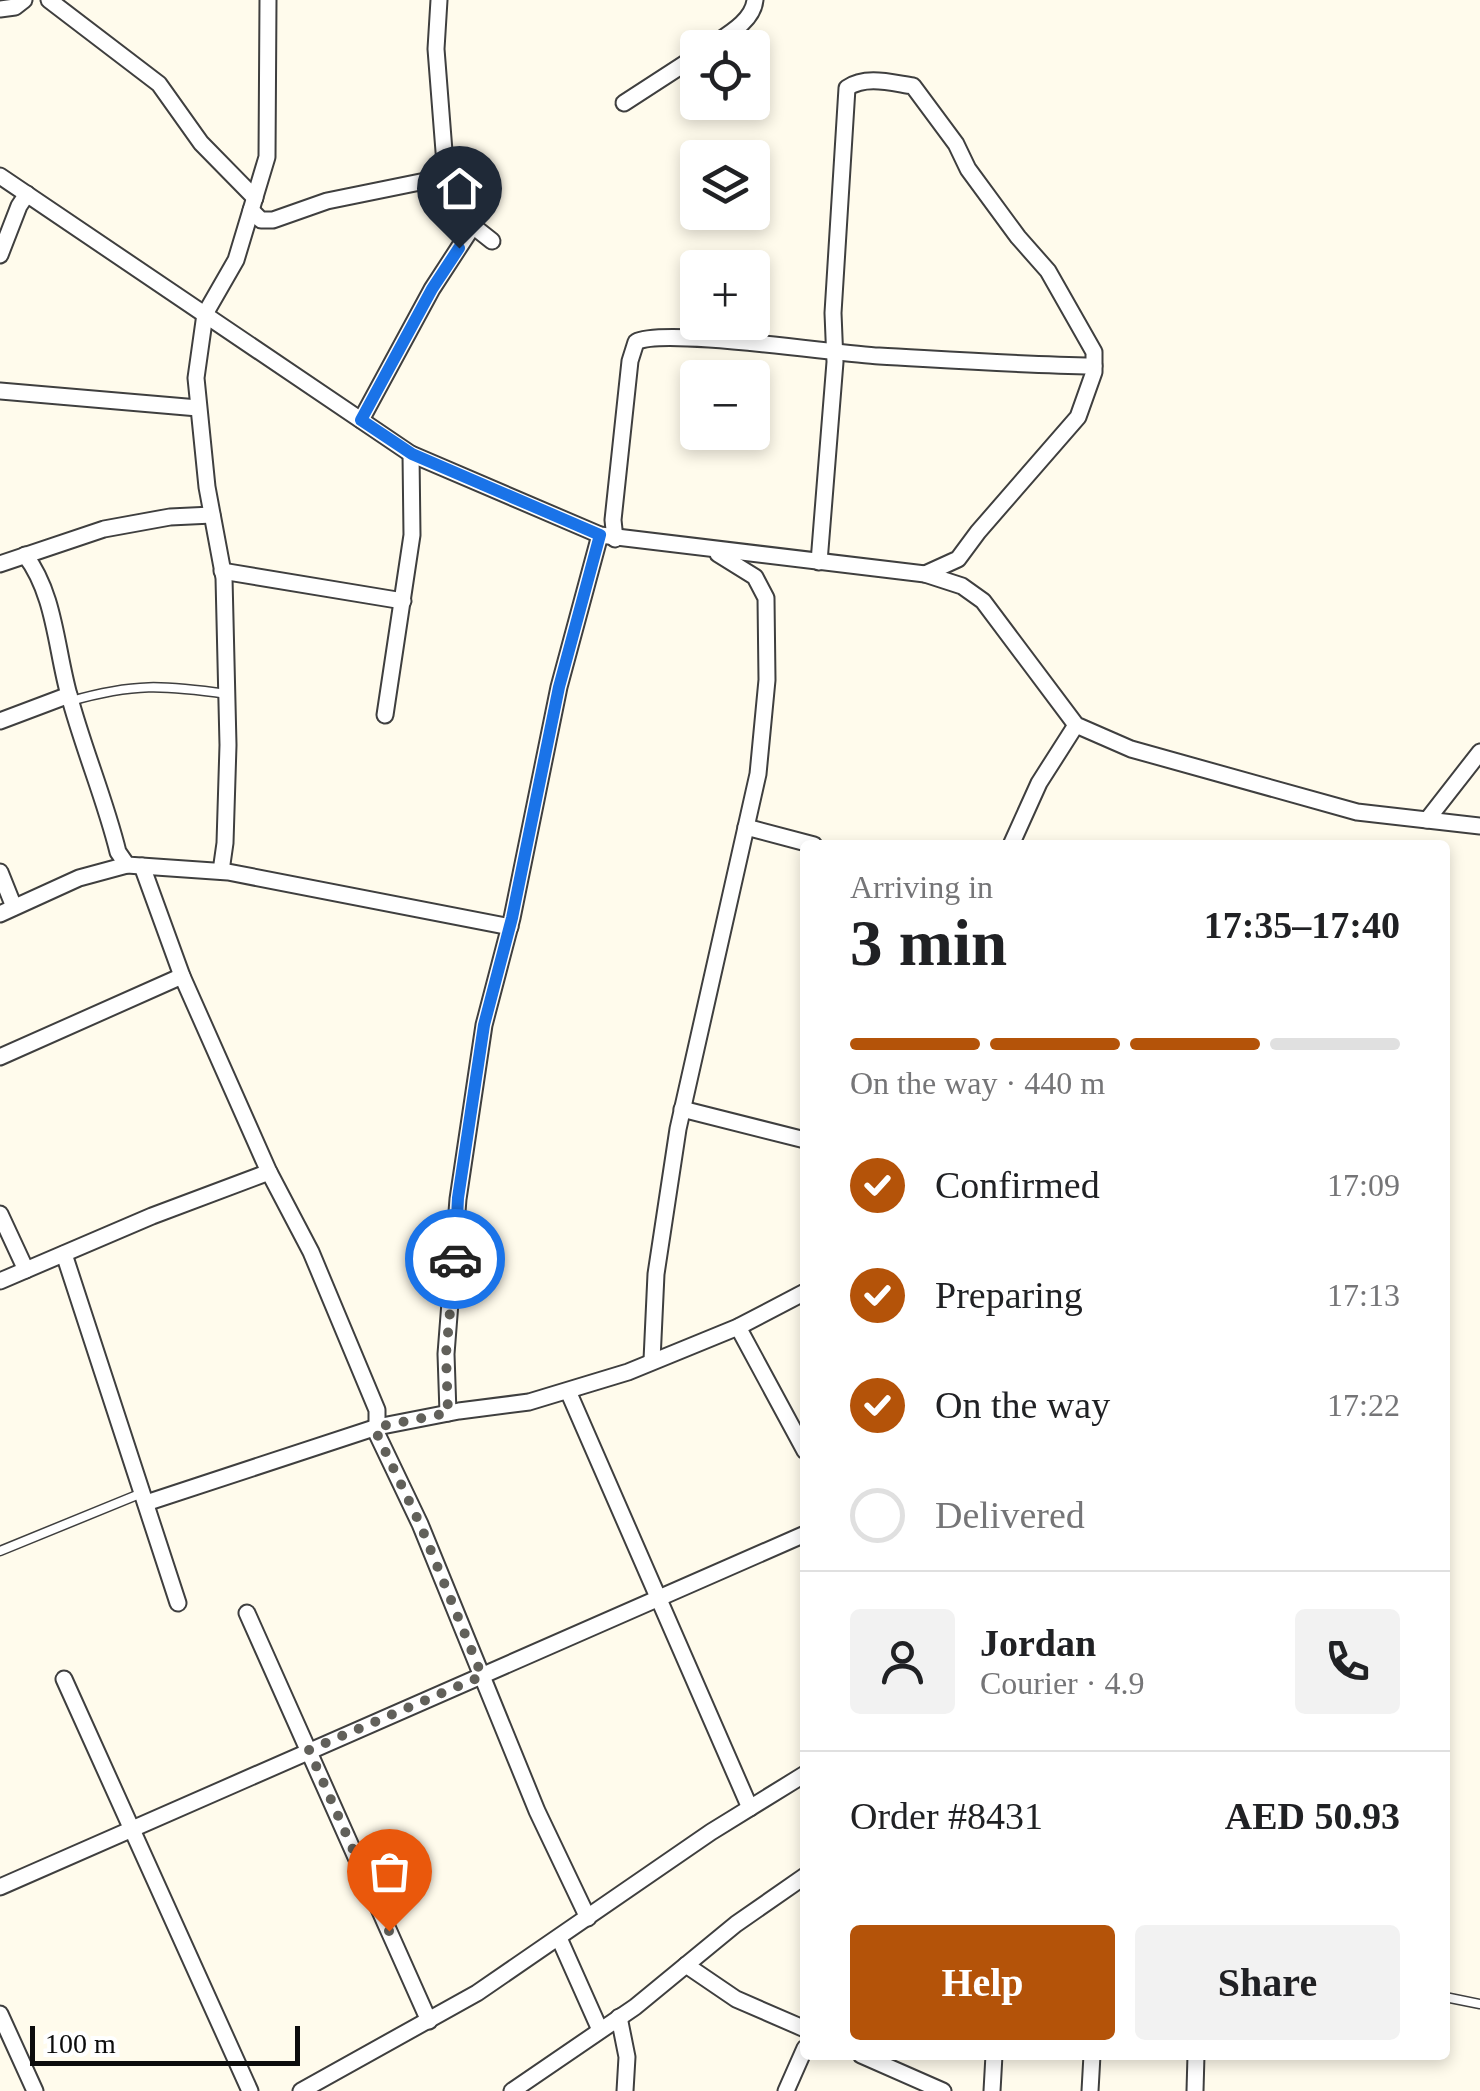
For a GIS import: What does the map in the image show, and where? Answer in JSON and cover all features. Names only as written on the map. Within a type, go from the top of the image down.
[{"type":"street","points":[[0,9],[15,7],[24,0]]},
{"type":"street","points":[[49,0],[159,84],[201,143],[253,204],[261,220],[273,220],[327,201],[440,178]]},
{"type":"street","points":[[221,872],[227,806],[222,571],[198,408],[197,360],[205,314],[236,260],[267,157],[268,0]]},
{"type":"street","points":[[439,0],[437,65],[445,164],[440,178]]},
{"type":"street","points":[[733,30],[754,10],[756,0]]},
{"type":"street","points":[[624,103],[680,67]]},
{"type":"street","points":[[819,562],[835,350],[833,313],[847,88],[866,80],[913,86],[925,100],[956,144],[968,169],[1048,271],[1094,352],[1094,366],[1078,417],[958,559],[925,574]]},
{"type":"street","points":[[0,176],[412,454],[607,537],[925,574],[962,586],[982,601],[1076,725],[1130,749],[1357,812],[1480,826]]},
{"type":"street","points":[[440,178],[474,226],[492,241]]},
{"type":"street","points":[[0,255],[27,194]]},
{"type":"street","points":[[361,420],[432,289],[474,226]]},
{"type":"street","points":[[448,1413],[446,1354],[466,1137],[484,1025],[510,927],[559,687],[613,520],[630,362],[636,342],[641,338],[664,337],[876,356],[1094,366]]},
{"type":"street","points":[[0,391],[198,408]]},
{"type":"street","points":[[385,715],[412,535],[412,454]]},
{"type":"street","points":[[1,557],[25,554],[104,530],[170,517],[212,515]]},
{"type":"street","points":[[652,1360],[656,1274],[682,1108],[758,774],[766,680],[766,598],[756,577],[713,550]]},
{"type":"street","points":[[25,554],[34,566],[52,616],[70,698],[118,852],[134,866],[268,1172],[311,1252],[377,1410],[377,1434],[420,1524],[538,1812],[588,1918]]},
{"type":"street","points":[[222,571],[403,601]]},
{"type":"street","points":[[0,720],[70,698]]},
{"type":"street","points":[[1012,840],[1039,783],[1076,725]]},
{"type":"street","points":[[1427,820],[1480,752]]},
{"type":"street","points":[[746,827],[800,841]]},
{"type":"street","points":[[0,872],[7,911],[79,878],[134,866],[221,872],[510,927]]},
{"type":"street","points":[[0,1057],[182,976]]},
{"type":"street","points":[[682,1108],[800,1139]]},
{"type":"street","points":[[0,1281],[268,1172]]},
{"type":"street","points":[[0,1214],[26,1270]]},
{"type":"street","points":[[64,1254],[178,1604]]},
{"type":"street","points":[[144,1498],[377,1427],[529,1402],[628,1372],[738,1326],[800,1295]]},
{"type":"street","points":[[738,1326],[800,1442]]},
{"type":"street","points":[[568,1390],[750,1808]]},
{"type":"street","points":[[0,1887],[800,1536]]},
{"type":"street","points":[[247,1613],[429,2021]]},
{"type":"street","points":[[64,1680],[250,2091]]},
{"type":"street","points":[[300,2091],[477,1993],[800,1777]]},
{"type":"street","points":[[512,2091],[619,2017],[736,1924],[800,1879]]},
{"type":"street","points":[[559,1938],[600,2030]]},
{"type":"street","points":[[686,1965],[736,1999],[800,2027]]},
{"type":"street","points":[[0,2014],[35,2091]]},
{"type":"street","points":[[619,2017],[627,2057],[624,2091]]},
{"type":"street","points":[[786,2091],[800,2059]]},
{"type":"street","points":[[872,2060],[943,2091]]},
{"type":"street","points":[[992,2091],[994,2060]]},
{"type":"street","points":[[1090,2091],[1092,2060]]},
{"type":"street","points":[[1195,2091],[1196,2060]]},
{"type":"lane","points":[[70,698],[119,688],[170,686],[227,694]]},
{"type":"lane","points":[[0,1552],[144,1498]]},
{"type":"lane","points":[[1450,1998],[1480,2004]]},
{"type":"way so far","points":[[389,1931],[309,1750],[482,1676],[420,1524],[377,1434],[377,1427],[448,1413],[446,1354],[455,1259]]},
{"type":"route","points":[[455,1259],[458,1198],[484,1025],[512,918],[559,687],[600,535],[412,454],[361,420],[432,289],[459,248]]}]
